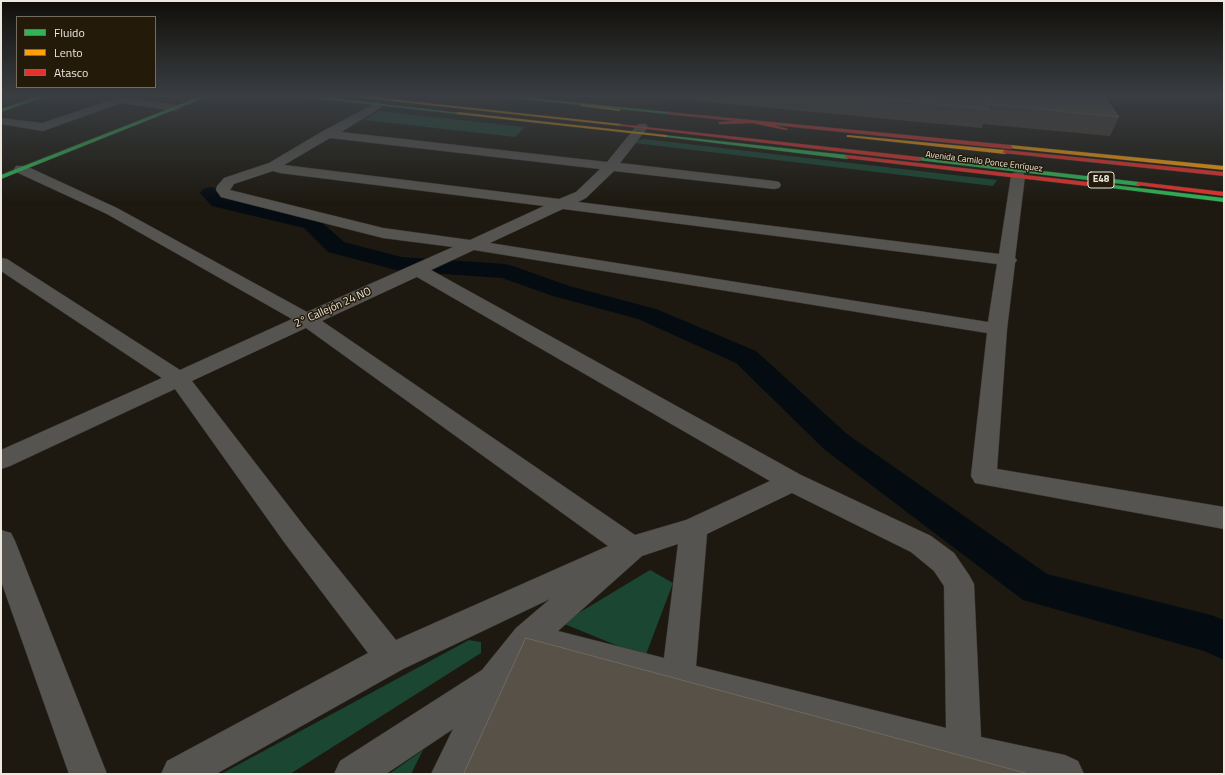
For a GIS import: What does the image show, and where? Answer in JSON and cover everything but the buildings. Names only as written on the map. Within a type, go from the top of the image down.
[{"type":"main road","points":[[1,177],[117,131]]},
{"type":"main road","name":"Avenida Camilo Ponce Enríquez","points":[[645,131],[680,138],[1224,200]]},
{"type":"main road","name":"Avenida Camilo Ponce Enríquez","points":[[650,131],[1224,194]]},
{"type":"main road","name":"Avenida Camilo Ponce Enríquez","points":[[798,131],[1224,174]]},
{"type":"main road","name":"Avenida Camilo Ponce Enríquez","points":[[846,131],[1224,168]]},
{"type":"main road","points":[[1,166],[21,169]]},
{"type":"main road","points":[[978,166],[1018,176],[1047,174]]},
{"type":"street","points":[[332,131],[274,166],[230,181],[224,186],[223,190],[226,194],[383,233],[473,245],[997,329]]},
{"type":"street","name":"2° Callejón 24 NO","points":[[1,460],[581,195],[610,167],[638,131]]},
{"type":"street","points":[[327,134],[774,186]]},
{"type":"street","points":[[274,166],[280,169],[1008,260]]},
{"type":"street","points":[[21,169],[112,210],[307,320],[632,548]]},
{"type":"street","points":[[1018,176],[1008,260],[997,329],[984,476],[1224,518]]},
{"type":"street","points":[[1,263],[179,379],[294,534],[391,658]]},
{"type":"street","points":[[418,270],[792,482],[921,544],[944,562],[958,584],[964,751]]},
{"type":"street","points":[[180,774],[391,658],[632,548],[694,528],[792,482]]},
{"type":"street","points":[[678,678],[694,528]]},
{"type":"street","points":[[1,541],[88,774]]},
{"type":"street","points":[[450,774],[494,682],[527,638],[632,548]]},
{"type":"street","points":[[527,638],[964,751],[1065,774]]},
{"type":"street","points":[[353,774],[494,682]]},
{"type":"green space","points":[[463,131],[521,131],[515,137]]},
{"type":"green space","points":[[644,139],[997,180],[993,186],[635,143],[638,140]]},
{"type":"green space","points":[[650,570],[673,583],[645,657],[562,623]]},
{"type":"green space","points":[[469,640],[481,642],[481,653],[290,774],[221,774]]},
{"type":"green space","points":[[423,750],[411,774],[389,774]]},
{"type":"waterway","points":[[210,193],[219,202],[311,223],[336,247],[400,264],[505,271],[561,291],[647,314],[746,357],[836,442],[1037,588],[1211,634],[1224,640]]},
{"type":"traffic: fast","points":[[1,177],[117,131]]},
{"type":"traffic: fast","points":[[666,136],[847,157]]},
{"type":"traffic: fast","points":[[919,159],[1139,184]]},
{"type":"traffic: fast","points":[[1105,186],[1224,200]]},
{"type":"traffic: slow","points":[[622,131],[666,136]]},
{"type":"traffic: slow","points":[[849,136],[1005,152]]},
{"type":"traffic: slow","points":[[1010,147],[1224,168]]},
{"type":"traffic: jam","points":[[675,131],[919,159]]},
{"type":"traffic: jam","points":[[851,131],[1010,147]]},
{"type":"traffic: jam","points":[[1005,152],[1224,174]]},
{"type":"traffic: jam","points":[[847,157],[1105,186]]},
{"type":"traffic: jam","points":[[1139,184],[1224,194]]}]
